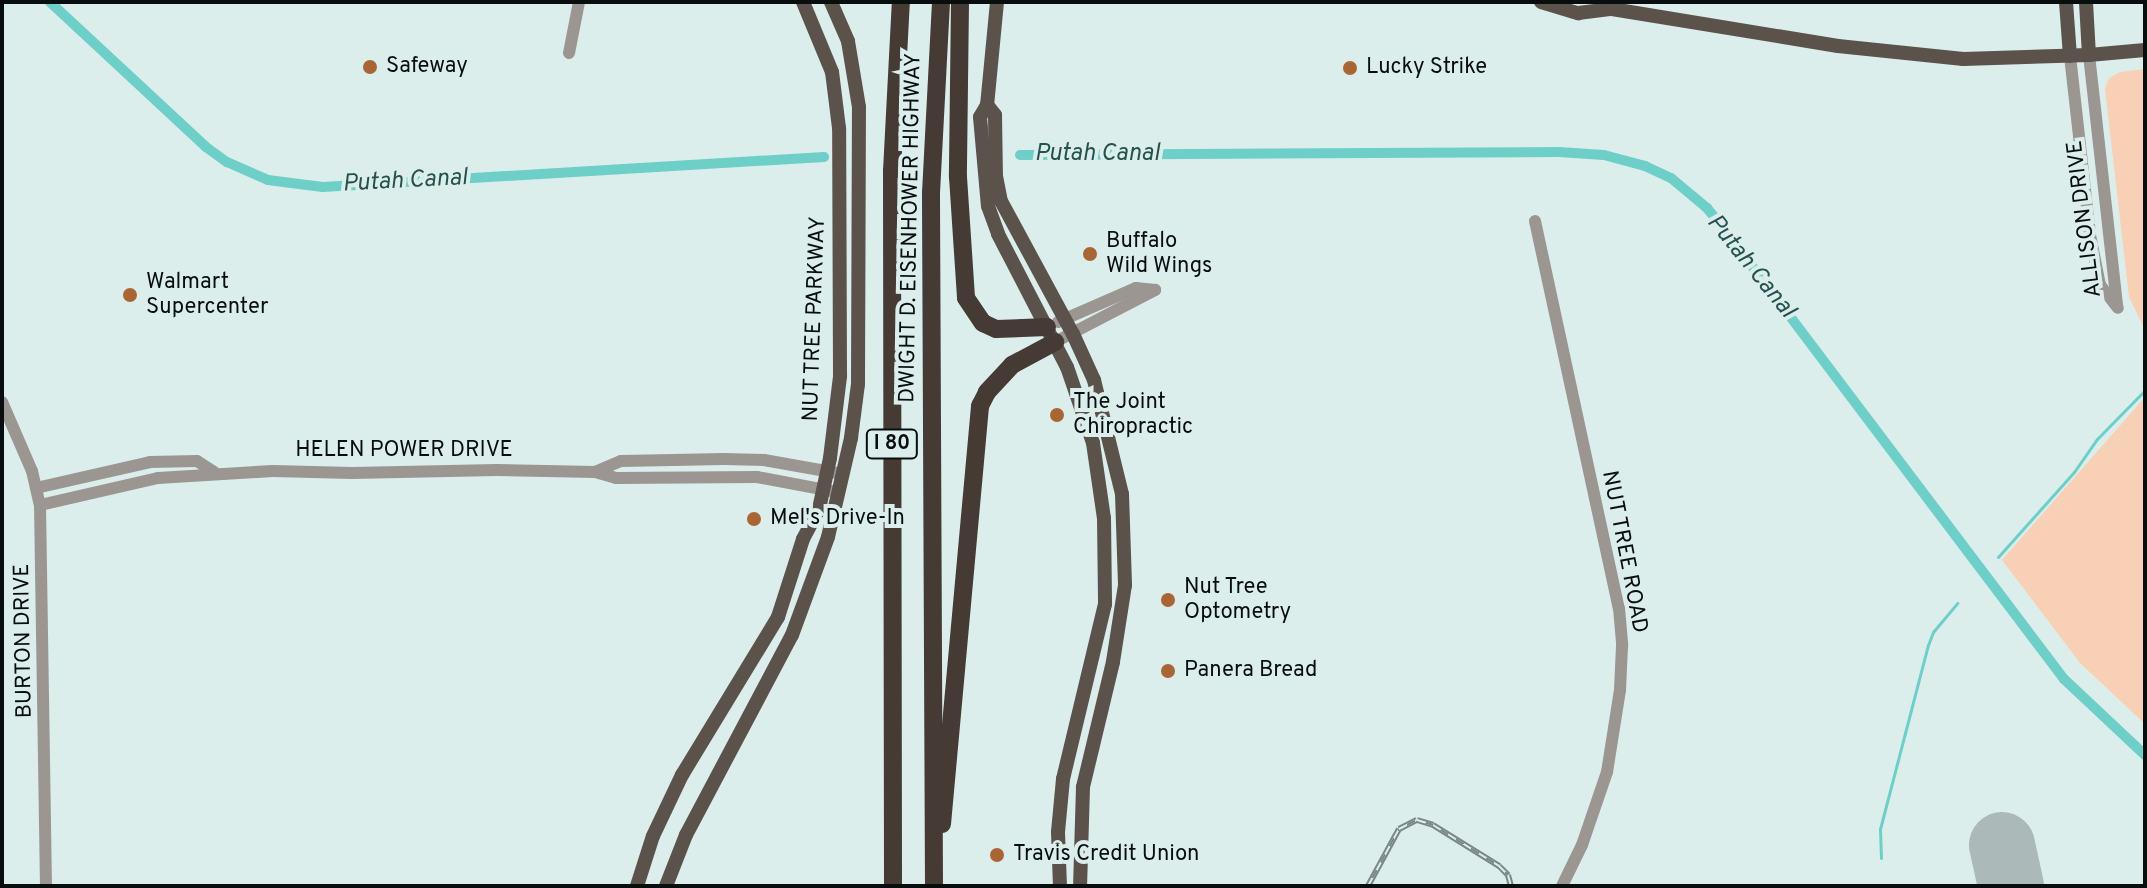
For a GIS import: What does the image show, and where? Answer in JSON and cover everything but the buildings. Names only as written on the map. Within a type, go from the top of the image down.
[{"type":"highway","name":"DWIGHT D. EISENHOWER HIGHWAY","points":[[893,886],[892,187],[901,2]]},
{"type":"highway","name":"DWIGHT D. EISENHOWER HIGHWAY","points":[[934,880],[931,193],[941,2]]},
{"type":"highway","points":[[960,2],[958,177],[966,298],[983,323],[996,329],[1051,334]]},
{"type":"highway","points":[[934,880],[948,787],[973,455],[980,406],[987,392],[1012,365],[1051,334]]},
{"type":"main road","name":"NUT TREE PARKWAY","points":[[666,886],[686,835],[792,635],[828,537],[832,491],[828,472],[840,376],[840,138],[832,72],[803,2]]},
{"type":"main road","name":"NUT TREE PARKWAY","points":[[637,886],[653,836],[682,775],[778,617],[803,539],[819,509],[844,475],[858,384],[859,107],[848,41],[831,2]]},
{"type":"main road","points":[[997,2],[987,105],[980,117],[988,206],[998,234],[1051,334],[1093,443],[1106,544],[1105,604],[1063,779],[1058,832],[1060,886]]},
{"type":"main road","points":[[1541,2],[1578,13],[1605,5],[1838,46],[1963,59],[2145,50]]},
{"type":"main road","name":"ALLISON DRIVE","points":[[2066,2],[2070,56]]},
{"type":"main road","name":"ALLISON DRIVE","points":[[2086,2],[2089,55]]},
{"type":"main road","points":[[987,105],[995,115],[996,176],[1001,201],[1065,318],[1094,380],[1119,470],[1127,558],[1120,626],[1093,737],[1081,805],[1080,886]]},
{"type":"main road","points":[[1106,544],[1115,560],[1112,617],[1120,626]]},
{"type":"main road","points":[[1093,737],[1088,722],[1108,647],[1108,639],[1099,632]]},
{"type":"street","points":[[569,53],[579,2]]},
{"type":"street","name":"ALLISON DRIVE","points":[[2070,56],[2090,235],[2100,285],[2118,308],[2089,55]]},
{"type":"street","name":"NUT TREE ROAD","points":[[1535,221],[1619,608],[1622,646],[1619,702],[1607,772],[1582,845],[1562,886]]},
{"type":"street","points":[[1136,288],[1155,290],[1073,334],[1051,334],[1065,318],[1136,288]]},
{"type":"street","name":"BURTON DRIVE","points":[[2,402],[40,505],[46,886]]},
{"type":"street","name":"HELEN POWER DRIVE","points":[[595,472],[621,461],[724,459],[764,460],[844,475]]},
{"type":"street","name":"HELEN POWER DRIVE","points":[[36,488],[150,462],[197,461],[214,472]]},
{"type":"street","name":"HELEN POWER DRIVE","points":[[40,505],[126,482],[190,478],[214,472],[595,472],[616,478],[757,477],[832,491]]},
{"type":"shaded area","points":[[2145,69],[2145,330],[2129,297],[2105,89],[2109,78],[2120,72]]},
{"type":"shaded area","points":[[2145,397],[2145,724],[2080,663],[2002,560]]},
{"type":"waterway","name":"Putah Canal","points":[[50,2],[206,147],[227,162],[268,180],[323,187],[824,157]]},
{"type":"waterway","name":"Putah Canal","points":[[1020,155],[1559,152],[1604,155],[1645,166],[1671,178],[1707,208],[1727,233],[2064,679],[2145,755]]},
{"type":"waterway","points":[[1998,557],[2074,472],[2097,439],[2145,390]]},
{"type":"waterway","points":[[1881,858],[1880,829],[1928,645],[1933,632],[1957,603]]},
{"type":"runway","points":[[2002,845],[2011,886]]},
{"type":"railway","points":[[1368,886],[1399,829],[1417,820],[1433,825],[1499,866],[1508,875],[1511,886]]},
{"type":"place","name":"Safeway","points":[[370,67]]},
{"type":"place","name":"Lucky Strike","points":[[1350,68]]},
{"type":"place","name":"Buffalo Wild Wings","points":[[1090,254]]},
{"type":"place","name":"Walmart Supercenter","points":[[130,295]]},
{"type":"place","name":"The Joint Chiropractic","points":[[1057,415]]},
{"type":"place","name":"Mel's Drive-In","points":[[754,519]]},
{"type":"place","name":"Nut Tree Optometry","points":[[1168,600]]},
{"type":"place","name":"Panera Bread","points":[[1168,671]]},
{"type":"place","name":"Travis Credit Union","points":[[997,855]]}]
